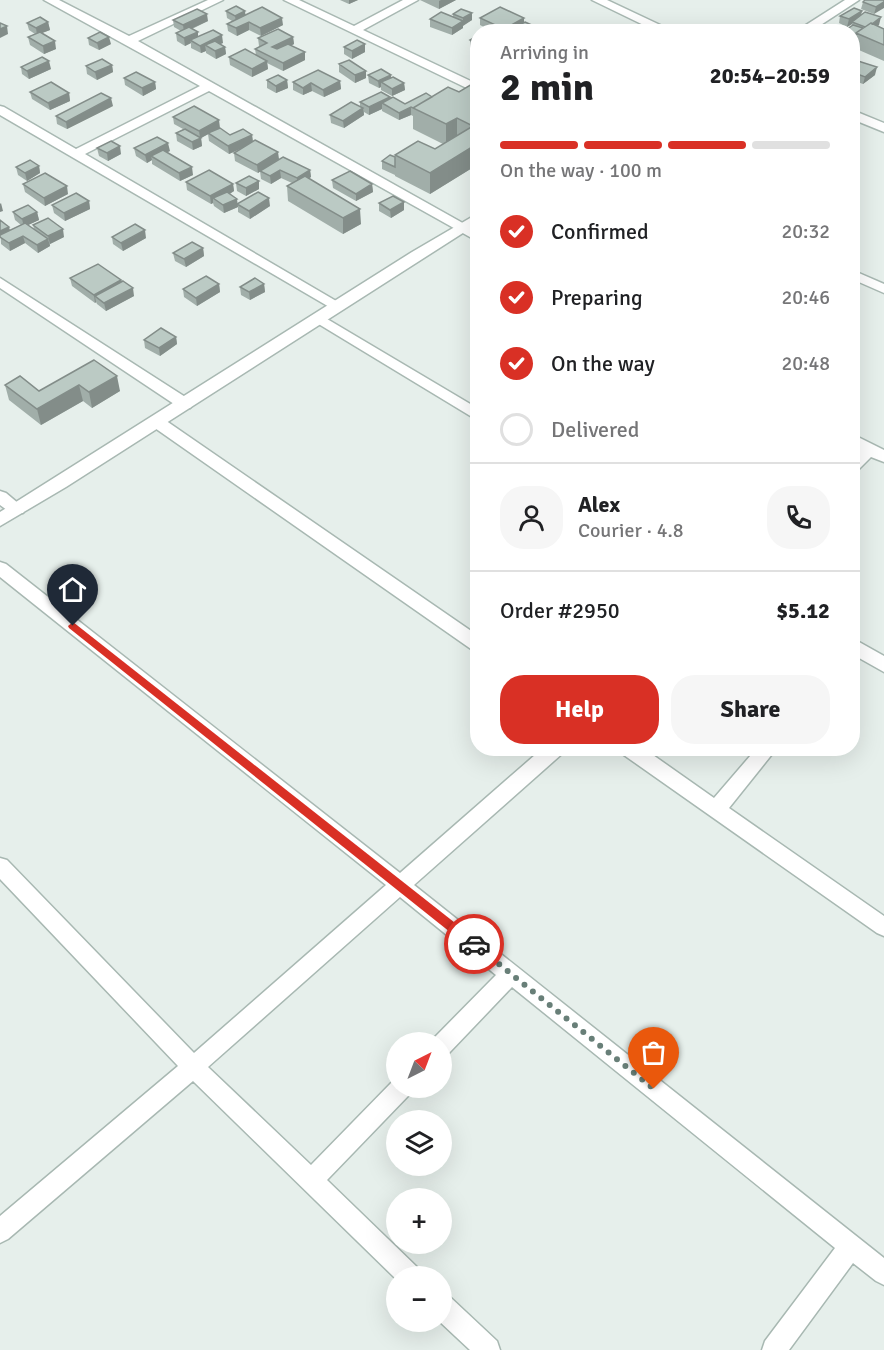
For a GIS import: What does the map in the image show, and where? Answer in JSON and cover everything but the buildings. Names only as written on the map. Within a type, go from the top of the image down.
[{"type":"street","points":[[50,0],[209,86],[470,233]]},
{"type":"street","points":[[129,42],[217,0]]},
{"type":"street","points":[[290,0],[470,86]]},
{"type":"street","points":[[355,30],[411,0]]},
{"type":"street","points":[[598,0],[651,24]]},
{"type":"street","points":[[814,24],[853,0]]},
{"type":"street","points":[[77,153],[209,86]]},
{"type":"street","points":[[0,110],[336,305]]},
{"type":"street","points":[[860,118],[884,128]]},
{"type":"street","points":[[0,520],[157,422],[317,317],[470,222]]},
{"type":"street","points":[[860,278],[884,290]]},
{"type":"street","points":[[0,282],[185,404]]},
{"type":"street","points":[[317,317],[470,411]]},
{"type":"street","points":[[157,422],[470,639]]},
{"type":"street","points":[[860,444],[877,453]]},
{"type":"street","points":[[860,462],[877,453]]},
{"type":"street","points":[[0,497],[17,509]]},
{"type":"street","points":[[0,568],[884,1273]]},
{"type":"street","points":[[860,652],[884,665]]},
{"type":"street","points":[[0,1231],[193,1067],[547,756]]},
{"type":"street","points":[[639,756],[884,927]]},
{"type":"street","points":[[716,810],[761,756]]},
{"type":"street","points":[[0,866],[193,1067],[399,1266]]},
{"type":"street","points":[[452,1035],[511,974]]},
{"type":"street","points":[[310,1182],[391,1098]]},
{"type":"street","points":[[774,1350],[850,1247]]},
{"type":"street","points":[[452,1316],[488,1350]]},
{"type":"way so far","points":[[474,944],[654,1089]]},
{"type":"route","points":[[73,626],[474,944]]}]
